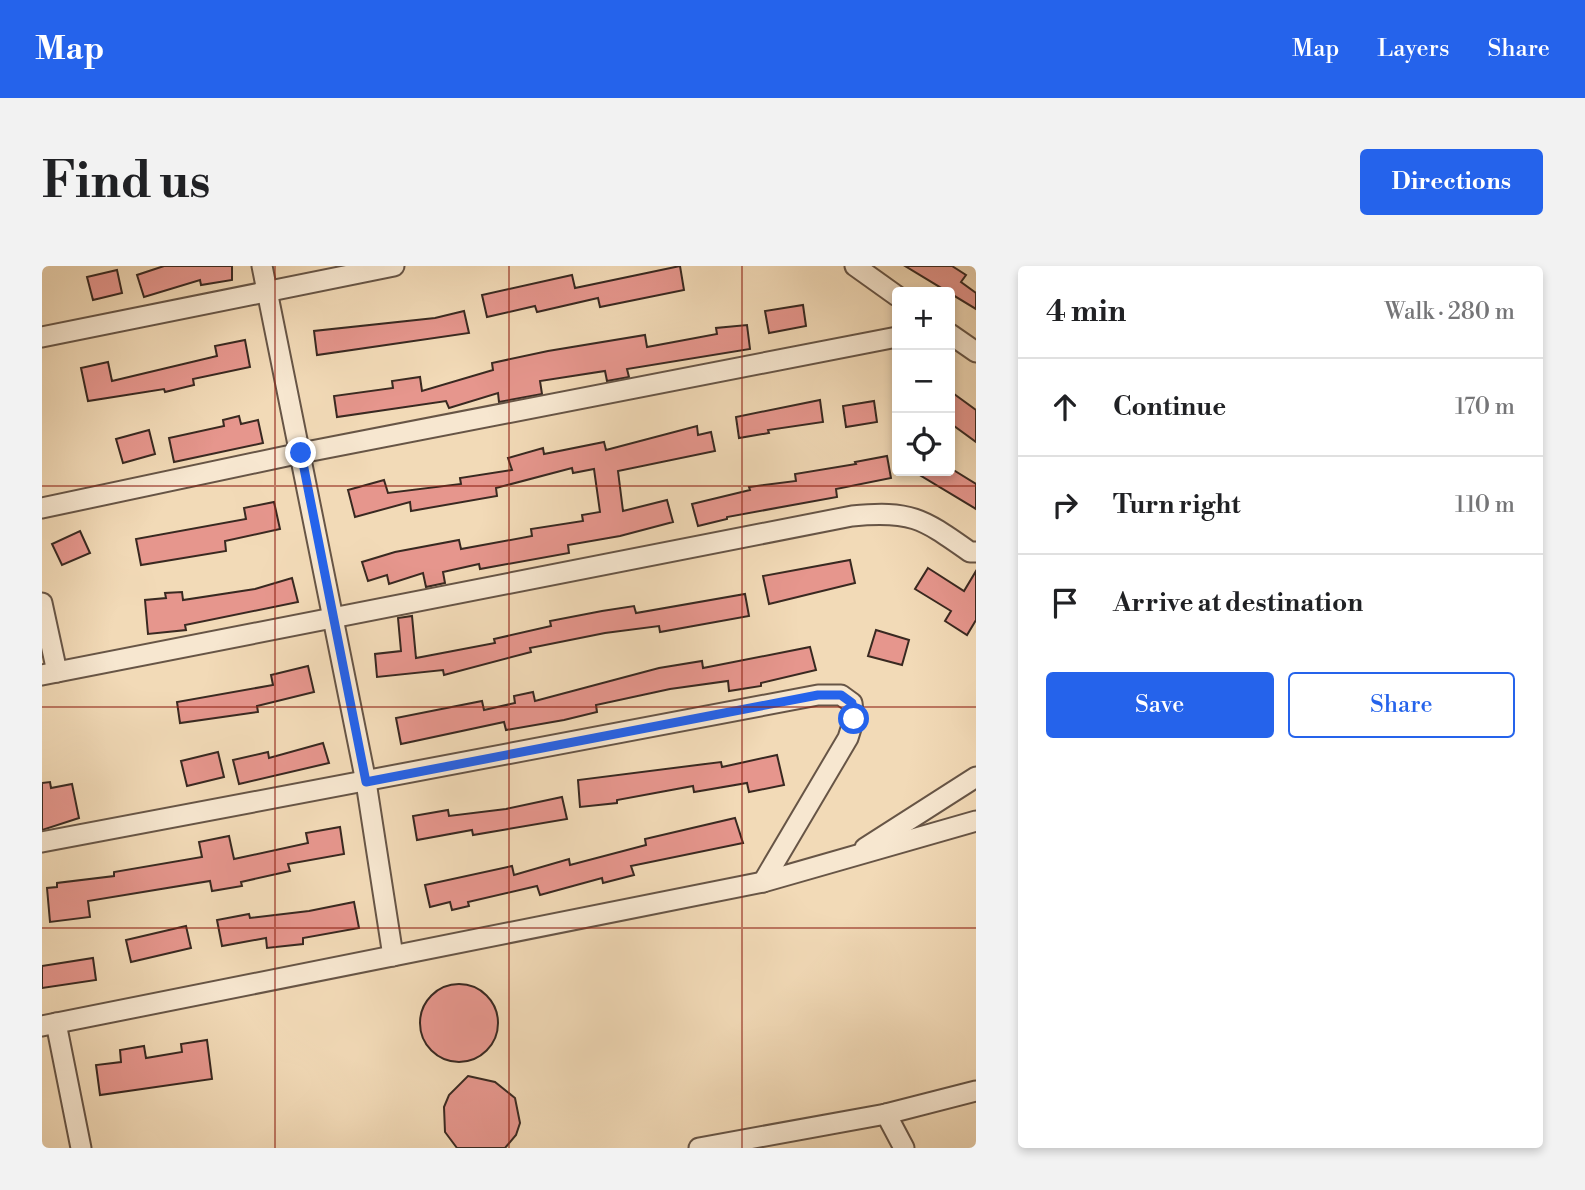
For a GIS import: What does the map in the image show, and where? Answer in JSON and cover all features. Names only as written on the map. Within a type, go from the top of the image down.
[{"type":"street","points":[[262,266],[366,782],[393,956]]},
{"type":"street","points":[[42,337],[394,266]]},
{"type":"street","points":[[855,266],[892,292]]},
{"type":"street","points":[[955,337],[976,352]]},
{"type":"street","points":[[42,508],[301,453],[892,338]]},
{"type":"street","points":[[42,603],[49,673],[877,513],[889,512],[923,520],[971,552],[976,552]]},
{"type":"street","points":[[42,842],[818,695],[841,695],[852,703],[854,719],[848,738],[763,882]]},
{"type":"street","points":[[848,858],[976,777]]},
{"type":"street","points":[[81,1148],[49,1024],[763,882],[976,821]]},
{"type":"street","points":[[699,1148],[886,1114],[976,1091]]},
{"type":"street","points":[[886,1114],[904,1148]]},
{"type":"building","points":[[164,266],[232,266],[232,280],[201,285],[200,280],[144,297],[137,275]]},
{"type":"building","points":[[680,266],[684,290],[600,307],[598,298],[537,312],[535,306],[487,317],[482,295],[572,275],[575,288]]},
{"type":"building","points":[[905,266],[952,266],[966,275],[961,282],[976,293],[976,309],[955,296],[955,287],[940,287]]},
{"type":"building","points":[[117,270],[122,293],[93,300],[87,277]]},
{"type":"building","points":[[803,305],[806,326],[769,333],[765,311]]},
{"type":"building","points":[[464,311],[469,333],[317,355],[314,331],[435,318]]},
{"type":"building","points":[[747,325],[750,349],[627,369],[629,377],[607,381],[605,371],[540,381],[542,394],[499,402],[498,393],[449,408],[446,401],[337,417],[334,396],[393,388],[392,381],[420,377],[422,391],[493,370],[492,363],[548,351],[645,335],[647,347],[717,334],[716,328]]},
{"type":"building","points":[[245,340],[250,367],[193,379],[194,385],[165,392],[164,389],[88,401],[81,368],[108,362],[112,381],[217,356],[215,346]]},
{"type":"building","points":[[955,395],[976,410],[976,442],[955,427]]},
{"type":"building","points":[[820,400],[823,422],[768,430],[769,433],[739,438],[736,417]]},
{"type":"building","points":[[874,401],[877,422],[846,427],[843,406]]},
{"type":"building","points":[[239,416],[241,424],[258,420],[263,443],[174,462],[169,438],[224,426],[223,420]]},
{"type":"building","points":[[697,426],[698,435],[711,432],[715,451],[618,471],[623,511],[667,500],[673,522],[620,536],[568,545],[569,553],[480,569],[479,564],[443,572],[445,583],[426,587],[423,573],[389,584],[387,575],[368,581],[362,562],[395,552],[459,540],[461,549],[532,536],[531,529],[583,521],[582,515],[600,512],[594,469],[573,473],[572,468],[496,488],[497,496],[411,511],[410,502],[355,517],[348,490],[384,480],[388,493],[461,484],[460,478],[512,470],[508,458],[543,448],[544,454],[604,442],[606,450]]},
{"type":"building","points":[[149,430],[155,454],[123,463],[116,439]]},
{"type":"building","points":[[887,456],[891,478],[836,489],[837,497],[727,517],[698,526],[692,504],[750,490],[749,487],[796,481],[795,474]]},
{"type":"building","points":[[955,471],[976,484],[976,509],[921,476],[955,476]]},
{"type":"building","points":[[274,502],[280,529],[225,541],[226,551],[141,565],[136,539],[246,519],[244,508]]},
{"type":"building","points":[[80,531],[90,553],[62,565],[52,544]]},
{"type":"building","points":[[850,560],[855,583],[769,604],[763,576]]},
{"type":"building","points":[[928,568],[964,591],[976,571],[976,620],[967,635],[945,621],[951,611],[915,589]]},
{"type":"building","points":[[292,578],[298,602],[185,625],[186,630],[148,634],[145,600],[166,598],[165,593],[182,592],[183,600],[255,589]]},
{"type":"building","points":[[745,594],[749,616],[660,632],[659,626],[605,633],[530,648],[531,652],[444,675],[443,670],[377,677],[375,654],[401,651],[398,618],[412,616],[416,658],[495,643],[494,639],[551,626],[550,621],[634,606],[636,613]]},
{"type":"building","points":[[876,630],[909,640],[902,665],[868,656]]},
{"type":"building","points":[[810,647],[816,670],[761,683],[761,686],[729,691],[728,681],[670,689],[596,705],[597,712],[564,720],[506,730],[504,722],[401,744],[396,718],[482,701],[484,710],[515,703],[514,696],[533,692],[535,701],[659,668],[702,661],[703,668]]},
{"type":"building","points":[[308,666],[314,692],[257,706],[258,712],[180,723],[177,702],[273,685],[271,675]]},
{"type":"building","points":[[323,743],[329,763],[239,784],[233,760],[268,752],[269,758]]},
{"type":"building","points":[[218,752],[224,777],[187,786],[181,761]]},
{"type":"building","points":[[777,755],[784,785],[749,792],[747,783],[694,792],[693,786],[617,800],[617,803],[580,807],[578,780],[721,762],[722,767]]},
{"type":"building","points":[[50,782],[51,788],[72,784],[79,818],[42,830],[42,783]]},
{"type":"building","points":[[562,797],[567,819],[473,835],[472,830],[417,840],[413,816],[448,810],[449,816],[506,809]]},
{"type":"building","points":[[735,818],[743,843],[631,866],[634,875],[603,883],[602,878],[540,895],[537,886],[468,902],[469,906],[452,910],[450,902],[430,907],[425,885],[512,866],[514,875],[569,859],[570,865],[646,845],[645,839]]},
{"type":"building","points":[[340,827],[344,854],[288,864],[290,871],[241,882],[242,886],[212,891],[210,881],[88,901],[90,917],[50,922],[47,888],[57,887],[57,883],[114,876],[114,872],[202,857],[199,842],[229,836],[234,859],[308,843],[306,833]]},
{"type":"building","points":[[354,902],[359,928],[303,938],[303,944],[267,948],[266,938],[222,946],[217,920],[249,914],[250,918],[309,911]]},
{"type":"building","points":[[186,926],[191,948],[131,962],[126,940]]},
{"type":"building","points":[[93,958],[96,980],[42,988],[42,966]]},
{"type":"building","points":[[459,984],[474,987],[486,996],[495,1008],[498,1023],[495,1038],[486,1050],[474,1059],[459,1062],[444,1059],[432,1050],[423,1038],[420,1023],[423,1008],[432,996],[444,987]]},
{"type":"building","points":[[207,1040],[212,1079],[100,1095],[96,1065],[121,1062],[120,1050],[144,1046],[146,1058],[182,1052],[181,1044]]},
{"type":"building","points":[[468,1076],[495,1082],[515,1098],[520,1123],[516,1135],[505,1148],[457,1148],[445,1132],[444,1107],[449,1095]]},
{"type":"route","points":[[301,453],[366,782],[818,695],[841,695],[852,703],[854,719]]}]
